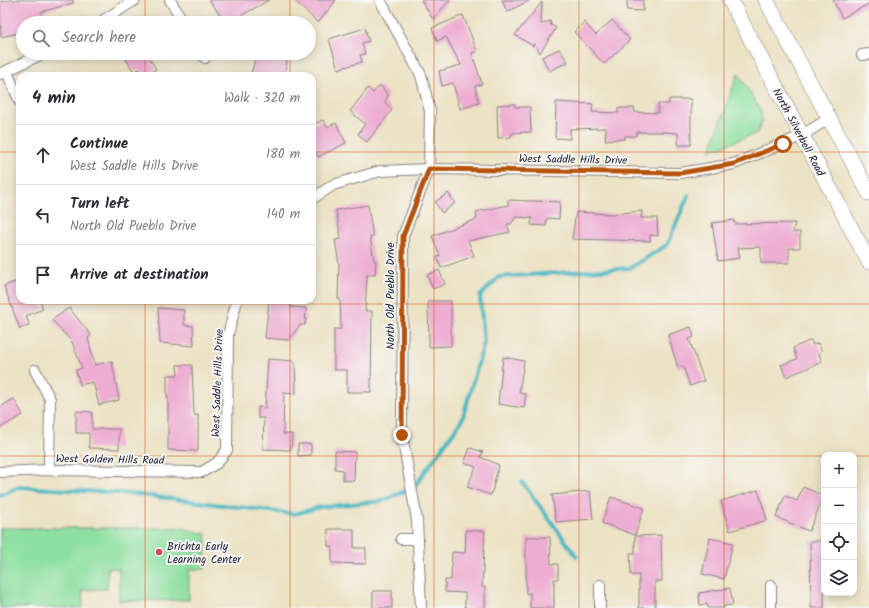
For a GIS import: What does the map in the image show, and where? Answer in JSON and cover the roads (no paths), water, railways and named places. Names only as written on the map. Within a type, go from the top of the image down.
[{"type":"main road","name":"North Silverbell Road","points":[[730,0],[869,262]]},
{"type":"main road","points":[[766,0],[828,119],[869,193]]},
{"type":"street","points":[[110,16],[135,0]]},
{"type":"street","points":[[170,0],[180,16]]},
{"type":"street","name":"North Old Pueblo Drive","points":[[380,0],[421,75],[430,111],[429,169],[403,236],[402,435],[417,520],[421,608]]},
{"type":"street","points":[[16,95],[4,73],[30,60]]},
{"type":"street","name":"West Saddle Hills Drive","points":[[316,196],[333,185],[380,171],[429,169],[680,173],[734,164],[801,136],[828,119]]},
{"type":"street","name":"West Saddle Hills Drive","points":[[218,463],[227,450],[228,335],[236,304]]},
{"type":"street","points":[[35,370],[50,399],[49,470]]},
{"type":"street","name":"West Golden Hills Road","points":[[0,472],[49,470],[202,472],[218,463]]},
{"type":"street","points":[[401,539],[418,539]]},
{"type":"street","points":[[600,585],[600,608]]},
{"type":"street","points":[[771,585],[771,608]]},
{"type":"waterway","points":[[0,495],[19,487],[134,494],[294,514],[321,507],[382,501],[414,487],[462,420],[484,343],[480,296],[499,277],[630,268],[667,245],[688,196]]},
{"type":"waterway","points":[[522,482],[577,557]]},
{"type":"place","name":"Brichta Early Learning Center","points":[[159,552]]}]
